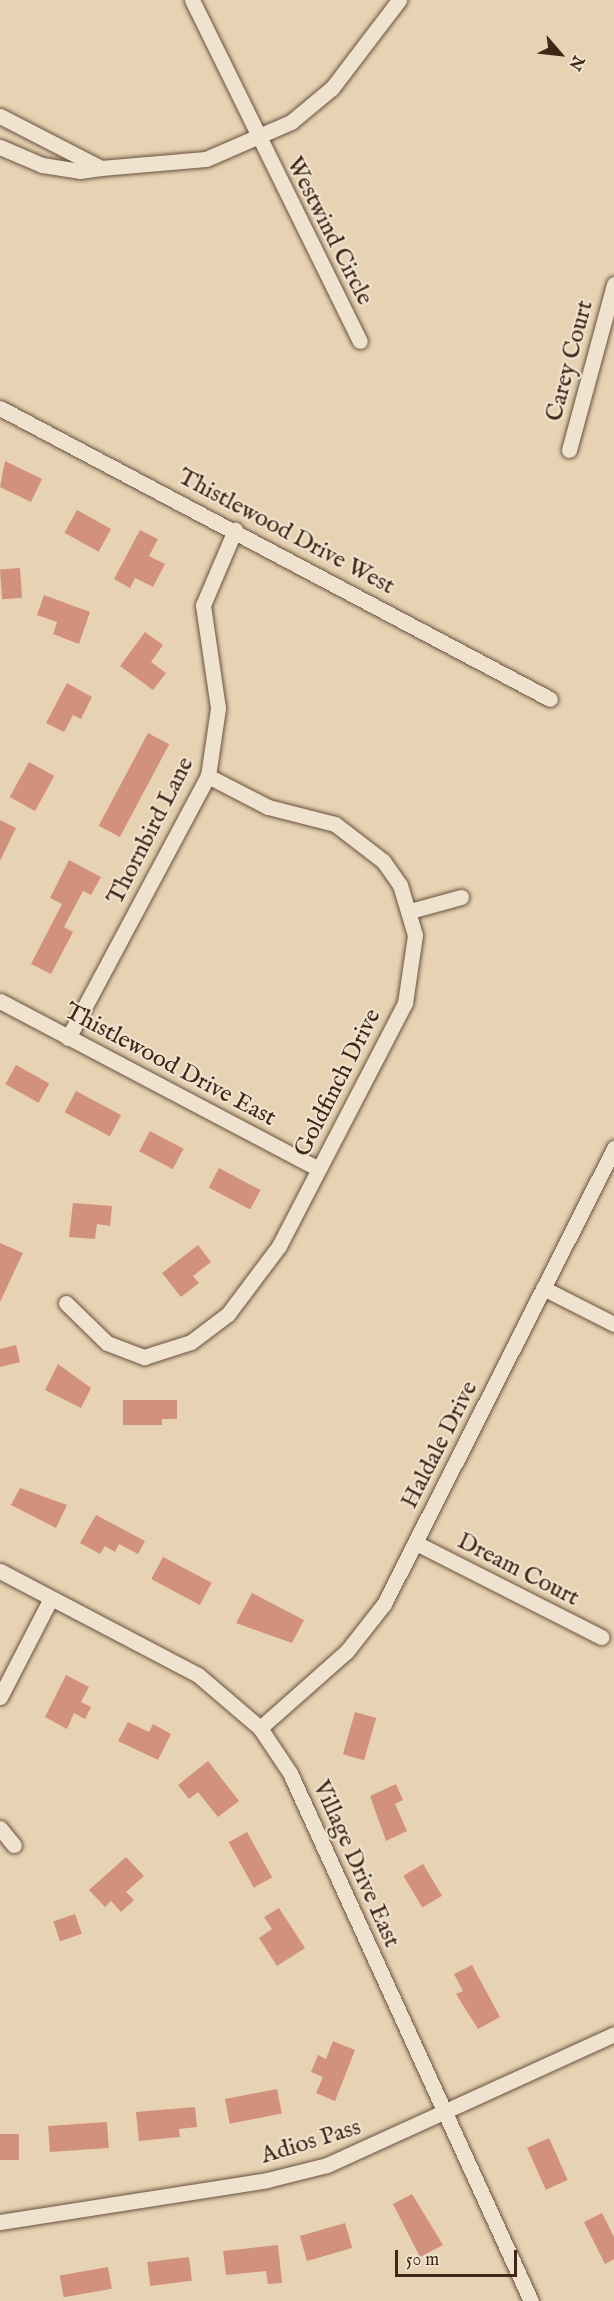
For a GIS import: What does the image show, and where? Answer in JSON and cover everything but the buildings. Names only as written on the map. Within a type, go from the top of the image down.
[{"type":"street","name":"Westwind Circle","points":[[192,0],[360,341]]},
{"type":"street","points":[[0,147],[42,165],[80,171],[188,163],[259,139],[332,88],[399,0]]},
{"type":"street","points":[[0,116],[101,168]]},
{"type":"street","name":"Carey Court","points":[[569,450],[614,284]]},
{"type":"street","name":"Thistlewood Drive West","points":[[0,408],[235,530],[550,699]]},
{"type":"street","name":"Thornbird Lane","points":[[68,1038],[208,776],[218,708],[203,606],[235,530]]},
{"type":"street","name":"Goldfinch Drive","points":[[66,1304],[93,1333],[133,1356],[159,1356],[191,1342],[252,1289],[405,1003],[415,935],[410,911],[383,861],[358,838],[335,824],[268,807],[208,776]]},
{"type":"street","points":[[410,911],[461,897]]},
{"type":"street","name":"Thistlewood Drive East","points":[[0,1001],[318,1169]]},
{"type":"street","name":"Haldale Drive","points":[[260,1728],[367,1629],[416,1543],[614,1148]]},
{"type":"street","points":[[543,1288],[614,1324]]},
{"type":"street","name":"Dream Court","points":[[416,1543],[601,1637]]},
{"type":"street","name":"Village Drive East","points":[[0,1571],[198,1675],[260,1728],[290,1773],[531,2301]]},
{"type":"street","points":[[0,1696],[51,1598]]},
{"type":"street","points":[[0,1828],[14,1845]]},
{"type":"street","name":"Adios Pass","points":[[0,2222],[267,2180],[327,2165],[446,2114],[614,2034]]}]
